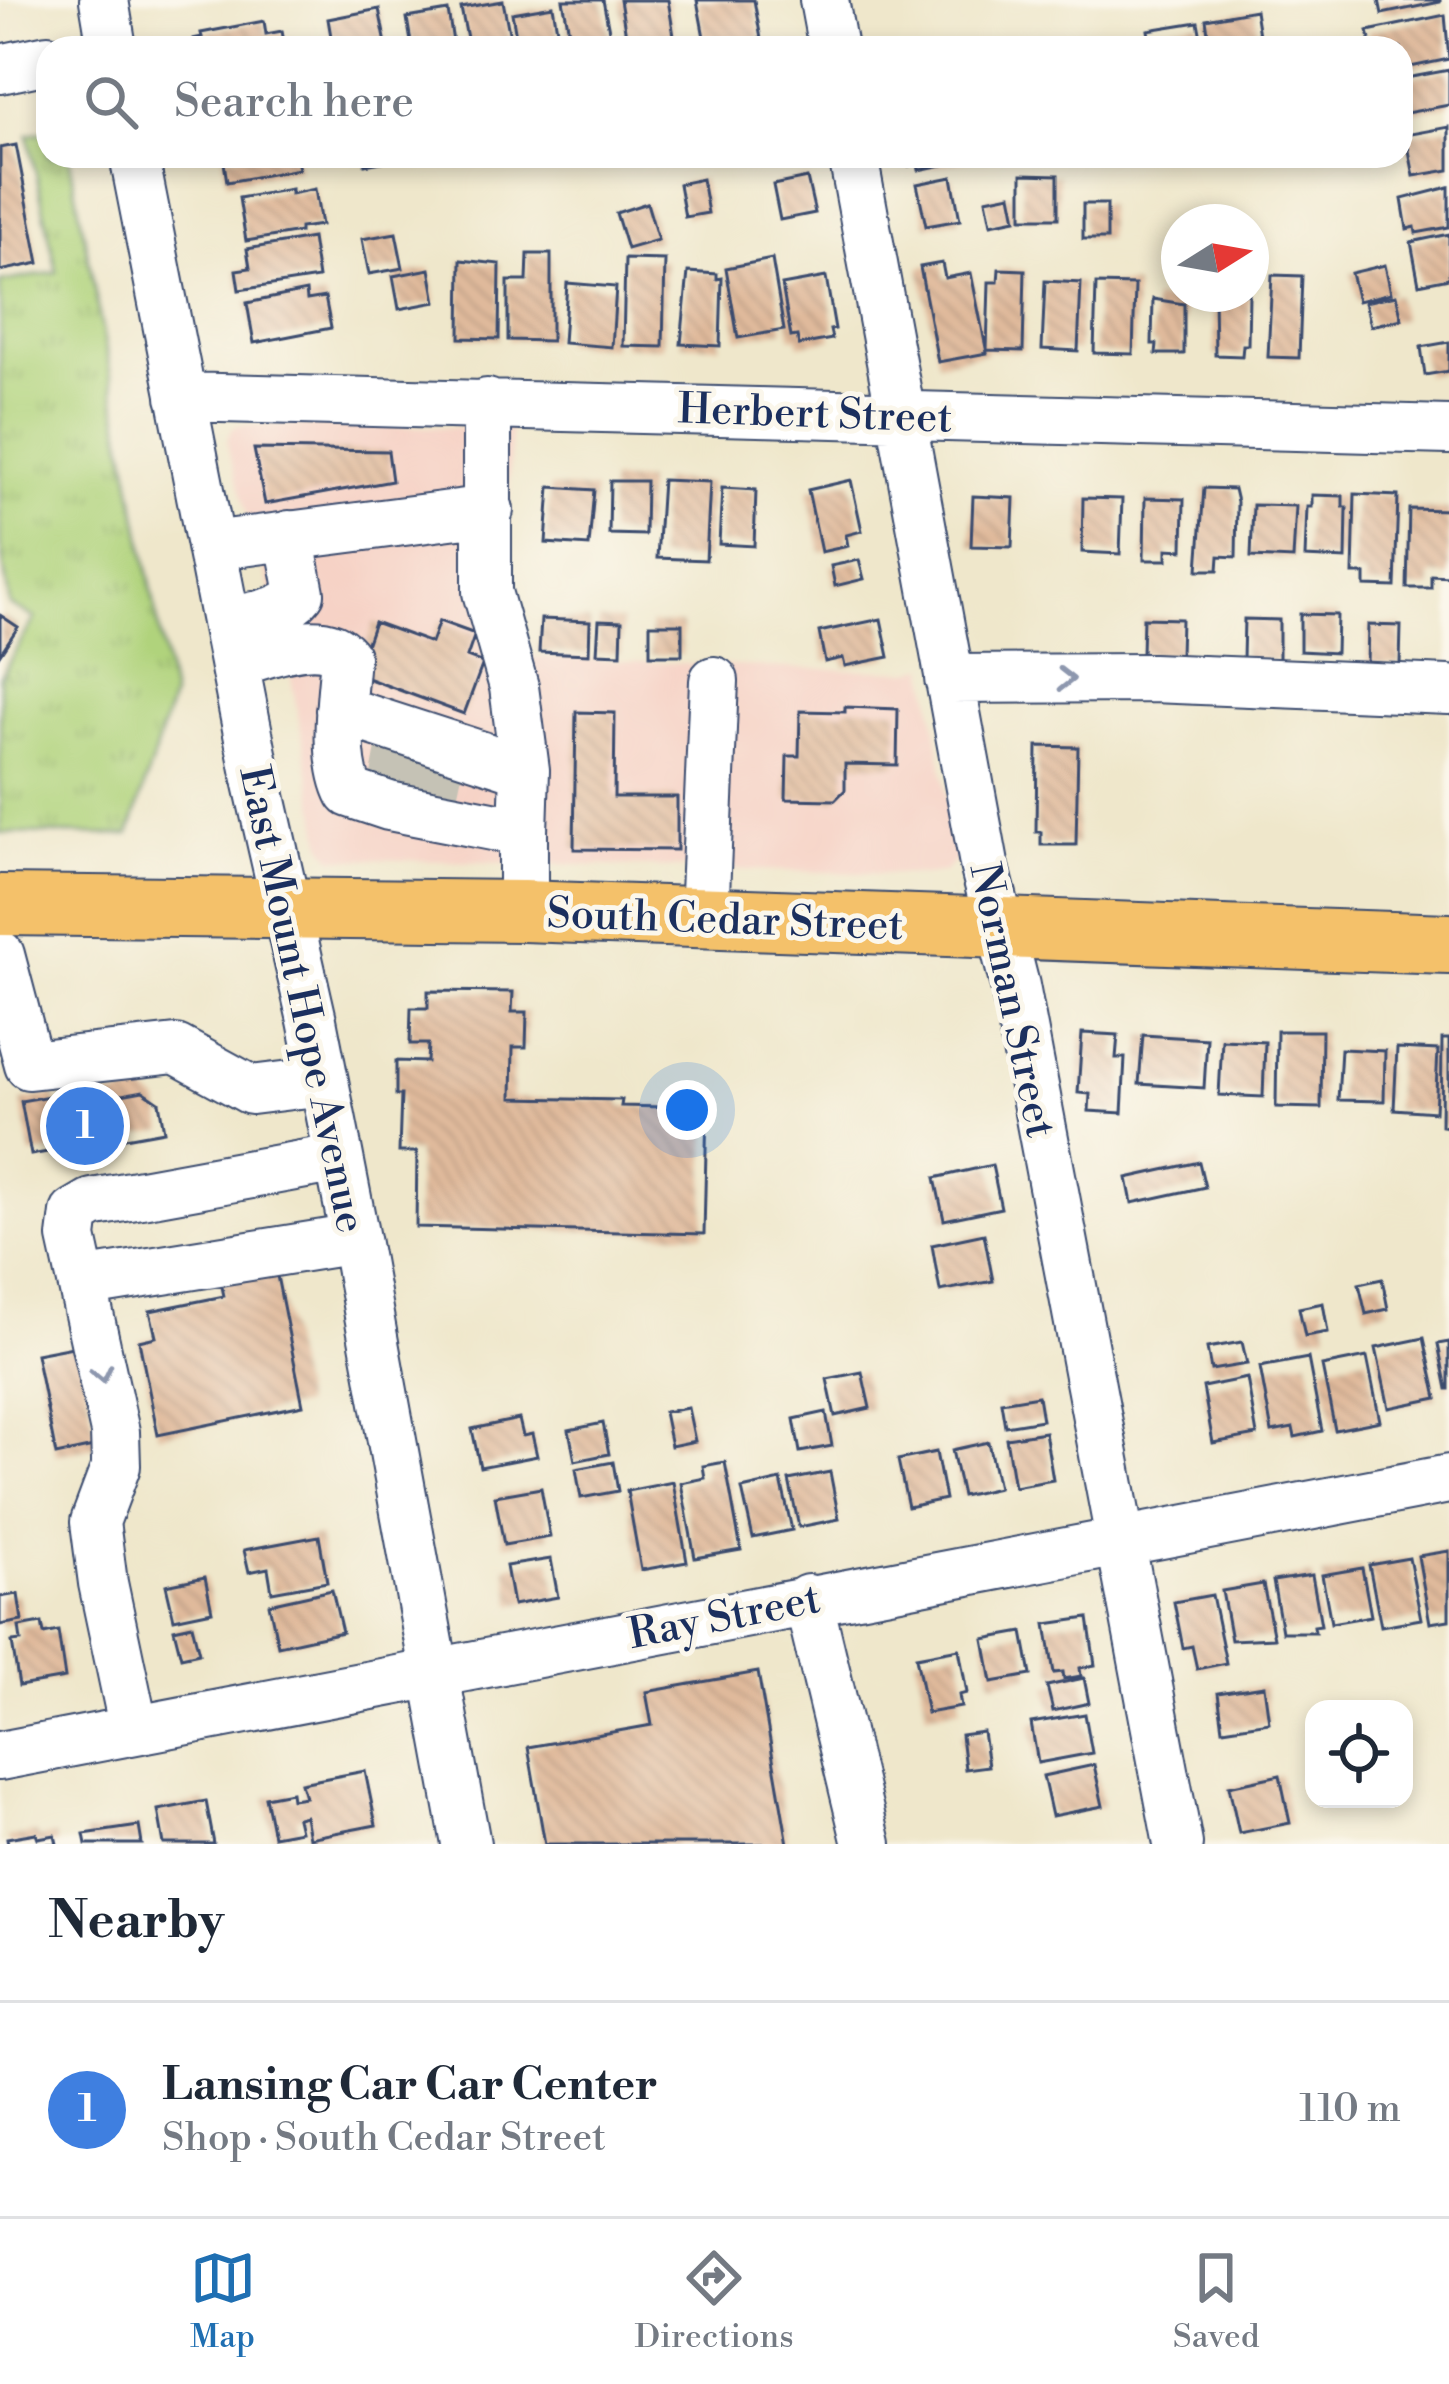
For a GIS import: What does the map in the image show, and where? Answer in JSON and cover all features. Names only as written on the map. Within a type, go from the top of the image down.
[{"type":"main road","name":"South Cedar Street","points":[[0,905],[523,911],[1449,944]]},
{"type":"street","points":[[824,0],[831,36]]},
{"type":"street","points":[[0,69],[36,61]]},
{"type":"street","name":"East Mount Hope Avenue","points":[[136,168],[356,1239],[466,1844]]},
{"type":"street","name":"Norman Street","points":[[855,168],[984,864],[1015,986],[1174,1843]]},
{"type":"street","name":"Herbert Street","points":[[181,397],[1449,430]]},
{"type":"street","points":[[487,403],[487,592],[514,687],[525,770],[523,911]]},
{"type":"street","points":[[211,545],[489,510]]},
{"type":"street","points":[[231,642],[296,601],[301,593],[289,536]]},
{"type":"street","points":[[231,642],[318,643],[338,649],[345,657],[340,710],[342,779],[350,793],[417,773],[525,770]]},
{"type":"street","points":[[950,679],[1152,678],[1449,690]]},
{"type":"street","points":[[704,918],[714,680]]},
{"type":"street","points":[[340,710],[417,773],[523,832]]},
{"type":"street","points":[[0,955],[29,1065],[176,1049],[251,1090],[324,1081]]},
{"type":"street","points":[[134,1730],[95,1522],[116,1466],[115,1432],[72,1237],[75,1213],[92,1203],[339,1158]]},
{"type":"street","points":[[82,1283],[356,1239]]},
{"type":"street","name":"Ray Street","points":[[0,1756],[1449,1479]]},
{"type":"street","points":[[808,1599],[867,1844]]},
{"type":"shaded area","points":[[241,425],[511,428],[506,574],[525,650],[534,657],[912,671],[926,666],[957,859],[944,872],[928,875],[333,858],[323,845],[281,626],[228,450],[227,439]]},
{"type":"green space","points":[[36,133],[36,168],[71,168],[172,697],[129,835],[0,833],[0,677],[35,618],[10,605],[0,544],[0,282],[57,272],[28,135]]},
{"type":"building","points":[[563,0],[603,0],[610,36],[570,36]]},
{"type":"building","points":[[620,0],[668,0],[674,36],[626,36]]},
{"type":"building","points":[[697,0],[754,0],[760,36],[704,36]]},
{"type":"building","points":[[1379,0],[1440,0],[1440,2],[1382,14]]},
{"type":"building","points":[[503,1],[510,36],[467,36],[461,8]]},
{"type":"building","points":[[553,6],[558,36],[516,36],[512,13]]},
{"type":"building","points":[[379,9],[384,36],[331,36],[328,19]]},
{"type":"building","points":[[1255,10],[1259,36],[1208,36],[1206,19]]},
{"type":"building","points":[[448,11],[452,36],[410,36],[407,18]]},
{"type":"building","points":[[1445,15],[1449,59],[1413,66],[1413,36],[1369,36],[1368,31]]},
{"type":"building","points":[[264,21],[266,34],[282,31],[283,36],[202,36]]},
{"type":"building","points":[[1198,22],[1201,36],[1149,36],[1148,30]]},
{"type":"building","points":[[1449,70],[1449,105],[1413,112],[1413,77]]},
{"type":"building","points":[[1449,127],[1449,170],[1414,176],[1413,134]]},
{"type":"building","points":[[16,145],[39,263],[0,271],[0,148]]},
{"type":"building","points":[[225,168],[299,169],[227,182]]},
{"type":"building","points":[[1022,174],[1058,175],[1058,218],[1022,218]]},
{"type":"building","points":[[952,177],[960,220],[926,226],[917,184]]},
{"type":"building","points":[[807,178],[815,213],[780,220],[773,185]]},
{"type":"building","points":[[702,179],[708,213],[685,217],[679,184]]},
{"type":"building","points":[[1449,187],[1449,227],[1416,233],[1415,227],[1407,229],[1402,199]]},
{"type":"building","points":[[291,189],[291,194],[315,189],[321,225],[246,241],[239,198]]},
{"type":"building","points":[[1011,194],[1016,219],[991,224],[986,199]]},
{"type":"building","points":[[647,203],[658,240],[627,249],[616,213]]},
{"type":"building","points":[[1083,204],[1107,204],[1107,239],[1083,239]]},
{"type":"building","points":[[396,233],[403,268],[369,274],[362,239]]},
{"type":"building","points":[[1449,234],[1449,278],[1419,284],[1411,242]]},
{"type":"building","points":[[312,238],[318,278],[239,290],[236,270],[250,268],[247,249]]},
{"type":"building","points":[[528,254],[551,254],[551,341],[508,340],[508,281],[527,281]]},
{"type":"building","points":[[625,259],[665,260],[663,347],[623,346]]},
{"type":"building","points":[[772,259],[784,330],[738,338],[726,268]]},
{"type":"building","points":[[461,260],[500,264],[499,339],[460,338]]},
{"type":"building","points":[[942,263],[945,278],[971,273],[987,353],[938,362],[920,267]]},
{"type":"building","points":[[1385,265],[1391,293],[1358,301],[1351,273]]},
{"type":"building","points":[[430,269],[436,302],[399,309],[393,276]]},
{"type":"building","points":[[999,269],[1025,270],[1023,351],[987,350],[989,282],[998,282]]},
{"type":"building","points":[[688,272],[722,278],[720,346],[681,344]]},
{"type":"building","points":[[1272,275],[1302,276],[1299,358],[1268,357]]},
{"type":"building","points":[[826,277],[835,329],[830,330],[832,339],[799,345],[797,336],[791,337],[782,285]]},
{"type":"building","points":[[1045,281],[1081,283],[1078,351],[1042,349]]},
{"type":"building","points":[[567,283],[616,287],[612,347],[563,343]]},
{"type":"building","points":[[1096,284],[1135,285],[1133,354],[1094,353]]},
{"type":"building","points":[[306,291],[307,300],[325,297],[331,328],[254,343],[247,303]]},
{"type":"building","points":[[1396,295],[1402,319],[1371,326],[1365,302]]},
{"type":"building","points":[[1153,299],[1161,300],[1161,312],[1184,312],[1184,354],[1156,354],[1157,344],[1152,344]]},
{"type":"building","points":[[1214,312],[1249,312],[1248,345],[1243,345],[1242,356],[1215,355]]},
{"type":"building","points":[[1449,342],[1449,371],[1425,375],[1421,347]]},
{"type":"building","points":[[254,449],[388,451],[392,481],[265,504]]},
{"type":"building","points":[[662,480],[710,482],[706,560],[657,558]]},
{"type":"building","points":[[851,480],[862,531],[846,535],[848,546],[821,552],[808,490]]},
{"type":"building","points":[[610,481],[646,481],[645,535],[609,534]]},
{"type":"building","points":[[550,487],[594,490],[589,546],[546,543]]},
{"type":"building","points":[[722,488],[756,490],[754,546],[719,544]]},
{"type":"building","points":[[1204,488],[1234,489],[1237,502],[1236,557],[1219,556],[1218,570],[1198,570]]},
{"type":"building","points":[[1355,494],[1398,496],[1395,587],[1365,586],[1365,574],[1353,574]]},
{"type":"building","points":[[1312,495],[1343,496],[1346,559],[1305,557],[1307,507],[1312,507]]},
{"type":"building","points":[[973,496],[1014,498],[1012,547],[971,546]]},
{"type":"building","points":[[1083,498],[1122,499],[1120,554],[1082,552]]},
{"type":"building","points":[[1145,498],[1184,499],[1183,550],[1167,549],[1167,560],[1144,560]]},
{"type":"building","points":[[1253,505],[1296,506],[1293,559],[1251,557]]},
{"type":"building","points":[[1409,509],[1449,510],[1449,576],[1431,575],[1431,588],[1407,588]]},
{"type":"building","points":[[859,560],[864,579],[835,586],[831,566]]},
{"type":"building","points":[[1300,614],[1337,615],[1336,653],[1300,651]]},
{"type":"building","points":[[0,615],[18,627],[0,654]]},
{"type":"building","points":[[1143,618],[1181,619],[1180,655],[1142,654]]},
{"type":"building","points":[[541,619],[590,621],[589,654],[539,652]]},
{"type":"building","points":[[881,619],[889,657],[845,666],[843,658],[825,662],[819,632]]},
{"type":"building","points":[[1244,619],[1279,620],[1279,660],[1243,659]]},
{"type":"building","points":[[599,620],[622,621],[621,654],[597,653]]},
{"type":"building","points":[[439,621],[475,634],[467,657],[483,663],[464,714],[356,674],[374,622],[431,643]]},
{"type":"building","points":[[650,624],[682,624],[682,655],[650,655]]},
{"type":"building","points":[[1368,625],[1401,626],[1400,664],[1367,663]]},
{"type":"building","points":[[845,707],[898,709],[897,765],[845,764],[845,790],[835,800],[786,799],[787,756],[799,756],[800,711],[845,712]]},
{"type":"building","points":[[576,712],[615,713],[614,797],[677,797],[677,850],[574,849]]},
{"type":"building","points":[[1037,746],[1078,747],[1076,845],[1041,845],[1041,832],[1036,832]]},
{"type":"building","points":[[428,991],[513,992],[512,1012],[527,1012],[526,1047],[513,1047],[512,1098],[622,1100],[621,1106],[707,1108],[704,1234],[416,1227],[417,1152],[399,1152],[401,1095],[396,1095],[396,1061],[427,1062],[428,1044],[410,1044],[411,1008],[428,1008]]},
{"type":"building","points":[[1277,1031],[1322,1031],[1321,1108],[1276,1107]]},
{"type":"building","points":[[1082,1033],[1118,1035],[1116,1058],[1125,1058],[1122,1113],[1089,1111],[1090,1094],[1078,1093]]},
{"type":"building","points":[[1143,1035],[1207,1039],[1204,1088],[1139,1084]]},
{"type":"building","points":[[1442,1039],[1449,1039],[1449,1127],[1441,1126]]},
{"type":"building","points":[[1222,1040],[1265,1042],[1263,1097],[1219,1095]]},
{"type":"building","points":[[1397,1048],[1438,1050],[1435,1112],[1394,1109]]},
{"type":"building","points":[[1341,1049],[1385,1051],[1384,1101],[1338,1100]]},
{"type":"building","points":[[143,1091],[159,1102],[164,1131],[31,1155],[21,1101],[55,1095],[56,1107]]},
{"type":"building","points":[[1199,1162],[1205,1187],[1132,1203],[1127,1178]]},
{"type":"building","points":[[992,1165],[1001,1208],[944,1220],[935,1178]]},
{"type":"building","points":[[984,1234],[993,1281],[940,1291],[932,1245]]},
{"type":"building","points":[[276,1271],[303,1405],[158,1435],[139,1341],[156,1337],[150,1311],[224,1296],[221,1282]]},
{"type":"building","points":[[1382,1279],[1388,1309],[1366,1314],[1359,1284]]},
{"type":"building","points":[[1323,1303],[1328,1332],[1305,1336],[1299,1308]]},
{"type":"building","points":[[1424,1338],[1437,1398],[1389,1408],[1376,1348]]},
{"type":"building","points":[[1242,1342],[1247,1364],[1211,1370],[1207,1348]]},
{"type":"building","points":[[1449,1342],[1449,1389],[1447,1389],[1438,1344]]},
{"type":"building","points":[[78,1346],[98,1446],[56,1455],[36,1354]]},
{"type":"building","points":[[1367,1357],[1380,1421],[1335,1430],[1322,1366]]},
{"type":"building","points":[[1308,1358],[1322,1431],[1295,1437],[1293,1428],[1272,1432],[1260,1367]]},
{"type":"building","points":[[862,1372],[870,1408],[835,1416],[827,1379]]},
{"type":"building","points":[[1247,1378],[1257,1435],[1213,1443],[1203,1387]]},
{"type":"building","points":[[1038,1396],[1042,1420],[1005,1426],[1001,1402]]},
{"type":"building","points":[[688,1408],[695,1441],[671,1446],[664,1412]]},
{"type":"building","points":[[826,1412],[832,1446],[800,1452],[794,1419]]},
{"type":"building","points":[[519,1419],[523,1436],[532,1434],[537,1456],[480,1467],[472,1429]]},
{"type":"building","points":[[603,1423],[609,1454],[575,1461],[569,1430]]},
{"type":"building","points":[[1045,1432],[1053,1480],[1014,1487],[1006,1438]]},
{"type":"building","points":[[988,1442],[998,1488],[962,1496],[952,1450]]},
{"type":"building","points":[[936,1452],[945,1499],[908,1507],[898,1460]]},
{"type":"building","points":[[613,1462],[618,1491],[581,1498],[576,1469]]},
{"type":"building","points":[[725,1462],[741,1550],[695,1558],[681,1483],[705,1478],[703,1466]]},
{"type":"building","points":[[830,1472],[839,1519],[799,1527],[789,1480]]},
{"type":"building","points":[[781,1480],[792,1530],[753,1538],[742,1489]]},
{"type":"building","points":[[673,1482],[687,1562],[641,1570],[627,1491]]},
{"type":"building","points":[[541,1488],[550,1537],[504,1545],[495,1496]]},
{"type":"building","points":[[319,1536],[327,1582],[272,1592],[268,1568],[249,1572],[244,1550]]},
{"type":"building","points":[[1449,1551],[1449,1620],[1430,1623],[1418,1556]]},
{"type":"building","points":[[1409,1558],[1421,1619],[1381,1626],[1369,1565]]},
{"type":"building","points":[[551,1559],[558,1597],[513,1605],[506,1566]]},
{"type":"building","points":[[1362,1568],[1371,1616],[1331,1623],[1322,1575]]},
{"type":"building","points":[[1312,1575],[1321,1625],[1314,1626],[1315,1632],[1282,1632],[1273,1581]]},
{"type":"building","points":[[205,1577],[212,1611],[174,1619],[166,1585]]},
{"type":"building","points":[[1263,1584],[1274,1638],[1231,1640],[1222,1591]]},
{"type":"building","points":[[332,1590],[342,1632],[278,1646],[269,1604]]},
{"type":"building","points":[[18,1594],[22,1621],[0,1625],[0,1597]]},
{"type":"building","points":[[1212,1595],[1226,1663],[1197,1669],[1192,1646],[1183,1648],[1174,1602]]},
{"type":"building","points":[[1088,1618],[1095,1665],[1080,1668],[1081,1676],[1064,1679],[1063,1672],[1054,1673],[1046,1624]]},
{"type":"building","points":[[42,1623],[44,1634],[58,1631],[65,1678],[19,1686],[12,1642],[21,1641],[19,1627]]},
{"type":"building","points":[[192,1625],[199,1653],[181,1657],[174,1629]]},
{"type":"building","points":[[1023,1632],[1031,1675],[992,1682],[984,1639]]},
{"type":"building","points":[[959,1649],[967,1693],[959,1695],[961,1707],[927,1713],[916,1657]]},
{"type":"building","points":[[758,1672],[788,1844],[545,1844],[528,1747],[652,1725],[646,1692]]},
{"type":"building","points":[[1084,1678],[1089,1703],[1053,1711],[1047,1686]]},
{"type":"building","points":[[1264,1686],[1269,1722],[1223,1729],[1218,1693]]},
{"type":"building","points":[[1085,1714],[1092,1753],[1038,1763],[1031,1723]]},
{"type":"building","points":[[983,1732],[988,1766],[965,1769],[961,1735]]},
{"type":"building","points":[[1094,1765],[1103,1806],[1052,1816],[1043,1776]]},
{"type":"building","points":[[365,1771],[376,1825],[309,1838],[305,1816],[297,1818],[300,1831],[273,1836],[265,1797],[291,1792],[292,1799],[305,1797],[301,1783]]},
{"type":"building","points":[[1280,1775],[1290,1823],[1239,1833],[1229,1786]]},
{"type":"building","points":[[206,1801],[214,1844],[164,1844],[158,1810]]},
{"type":"building","points":[[139,1826],[142,1844],[86,1844],[84,1834]]},
{"type":"building","points":[[36,1833],[38,1838],[55,1835],[57,1844],[8,1844],[7,1838]]},
{"type":"tunnel","points":[[393,787],[401,745]]},
{"type":"tunnel","points":[[432,800],[441,758]]},
{"type":"place","name":"Lansing Car Car Center","points":[[85,1126]]}]
